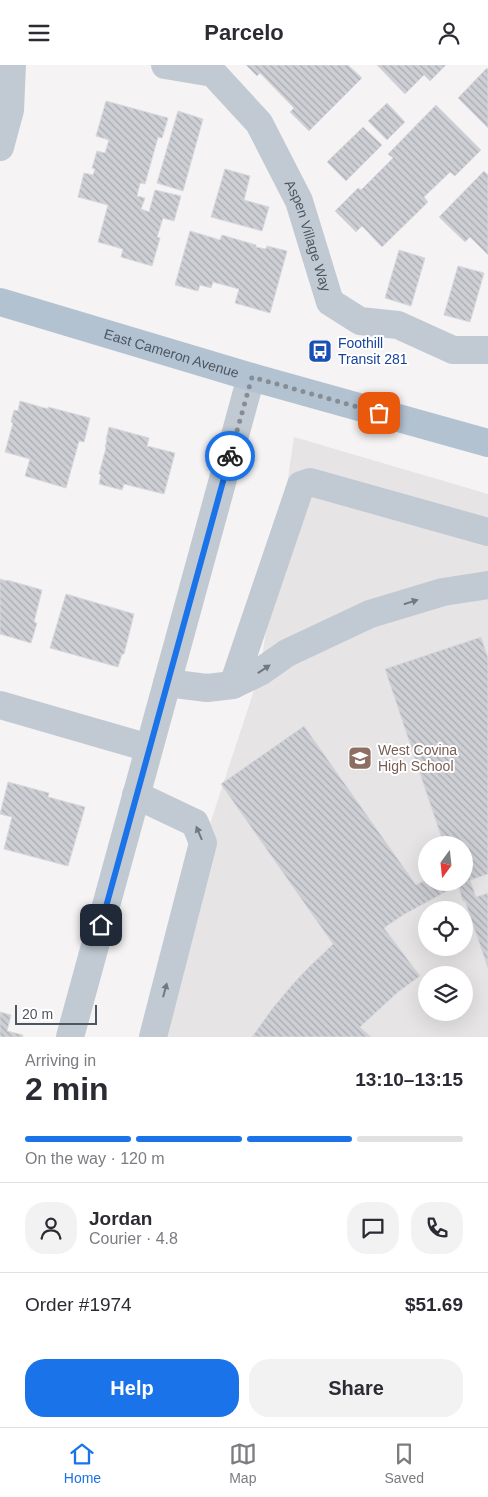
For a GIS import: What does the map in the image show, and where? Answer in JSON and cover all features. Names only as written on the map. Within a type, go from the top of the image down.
[{"type":"main road","name":"East Cameron Avenue","points":[[0,301],[252,377],[488,443]]},
{"type":"street","points":[[0,147],[10,111],[12,65]]},
{"type":"street","name":"Aspen Village Way","points":[[165,65],[213,73],[259,123],[299,201],[330,302],[360,321],[398,325],[453,350],[488,350]]},
{"type":"street","points":[[70,1037],[252,377]]},
{"type":"street","points":[[233,685],[301,485],[310,482],[488,532]]},
{"type":"street","points":[[167,683],[207,687],[233,685],[260,672],[287,653],[370,614],[443,592],[488,585]]},
{"type":"street","points":[[0,705],[150,748]]},
{"type":"street","points":[[136,795],[195,823],[203,843],[153,1037]]},
{"type":"shaded area","name":"West Covina High School","points":[[294,437],[488,494],[488,1037],[140,1037],[260,672]]},
{"type":"building","points":[[246,65],[348,65],[362,78],[309,131],[290,112],[294,108],[260,73],[257,76]]},
{"type":"building","points":[[377,65],[446,65],[430,81],[424,75],[405,94]]},
{"type":"building","points":[[488,69],[488,128],[458,98]]},
{"type":"building","points":[[106,101],[168,118],[162,138],[158,137],[145,184],[140,183],[137,196],[145,198],[141,209],[149,212],[155,190],[181,196],[174,221],[163,218],[157,237],[160,238],[152,266],[121,257],[123,249],[98,242],[108,205],[78,197],[84,173],[93,175],[95,169],[92,168],[97,151],[105,153],[109,140],[96,136]]},
{"type":"building","points":[[387,103],[405,122],[387,140],[368,121]]},
{"type":"building","points":[[436,105],[481,150],[455,176],[450,172],[424,197],[428,202],[382,247],[362,226],[356,232],[335,211],[358,188],[361,190],[393,158],[388,154]]},
{"type":"building","points":[[178,111],[203,119],[183,191],[157,183]]},
{"type":"building","points":[[363,127],[382,145],[346,181],[327,162]]},
{"type":"building","points":[[225,169],[250,176],[244,200],[269,207],[262,231],[211,217]]},
{"type":"building","points":[[484,171],[488,175],[488,255],[470,237],[465,242],[439,217]]},
{"type":"building","points":[[190,231],[220,240],[222,235],[256,245],[256,247],[266,249],[267,246],[287,251],[270,313],[235,303],[239,289],[213,282],[211,288],[200,285],[198,291],[175,285]]},
{"type":"building","points":[[399,250],[425,258],[411,306],[385,298]]},
{"type":"building","points":[[458,266],[484,273],[470,322],[444,315]]},
{"type":"building","points":[[20,401],[90,418],[84,442],[79,441],[66,488],[25,476],[30,459],[5,452],[13,423],[11,422],[14,410],[18,411]]},
{"type":"building","points":[[109,427],[149,438],[147,446],[175,453],[164,494],[124,484],[122,490],[99,484],[101,475],[99,474]]},
{"type":"building","points":[[0,579],[42,590],[34,622],[37,623],[31,643],[0,634]]},
{"type":"building","points":[[66,594],[134,614],[124,654],[122,654],[118,667],[50,648]]},
{"type":"building","points":[[481,637],[488,658],[488,874],[473,879],[473,836],[441,836],[385,669]]},
{"type":"building","points":[[304,726],[416,885],[418,884],[418,891],[447,891],[429,901],[418,901],[418,907],[384,928],[418,973],[418,977],[398,992],[360,1027],[371,1037],[252,1037],[292,985],[333,944],[221,784]]},
{"type":"building","points":[[8,782],[49,793],[48,797],[85,807],[68,866],[4,849],[12,817],[0,814]]},
{"type":"building","points":[[473,888],[476,897],[488,893],[488,968],[473,924],[473,901],[463,901],[460,891],[473,891]]},
{"type":"building","points":[[0,1012],[11,1015],[7,1031],[23,1035],[22,1037],[0,1037]]},
{"type":"way so far","points":[[230,456],[252,377],[379,413]]},
{"type":"place","name":"Foothill Transit 281","points":[[320,351]]},
{"type":"place","name":"West Covina High School","points":[[360,758]]},
{"type":"route","points":[[101,925],[230,456]]}]
